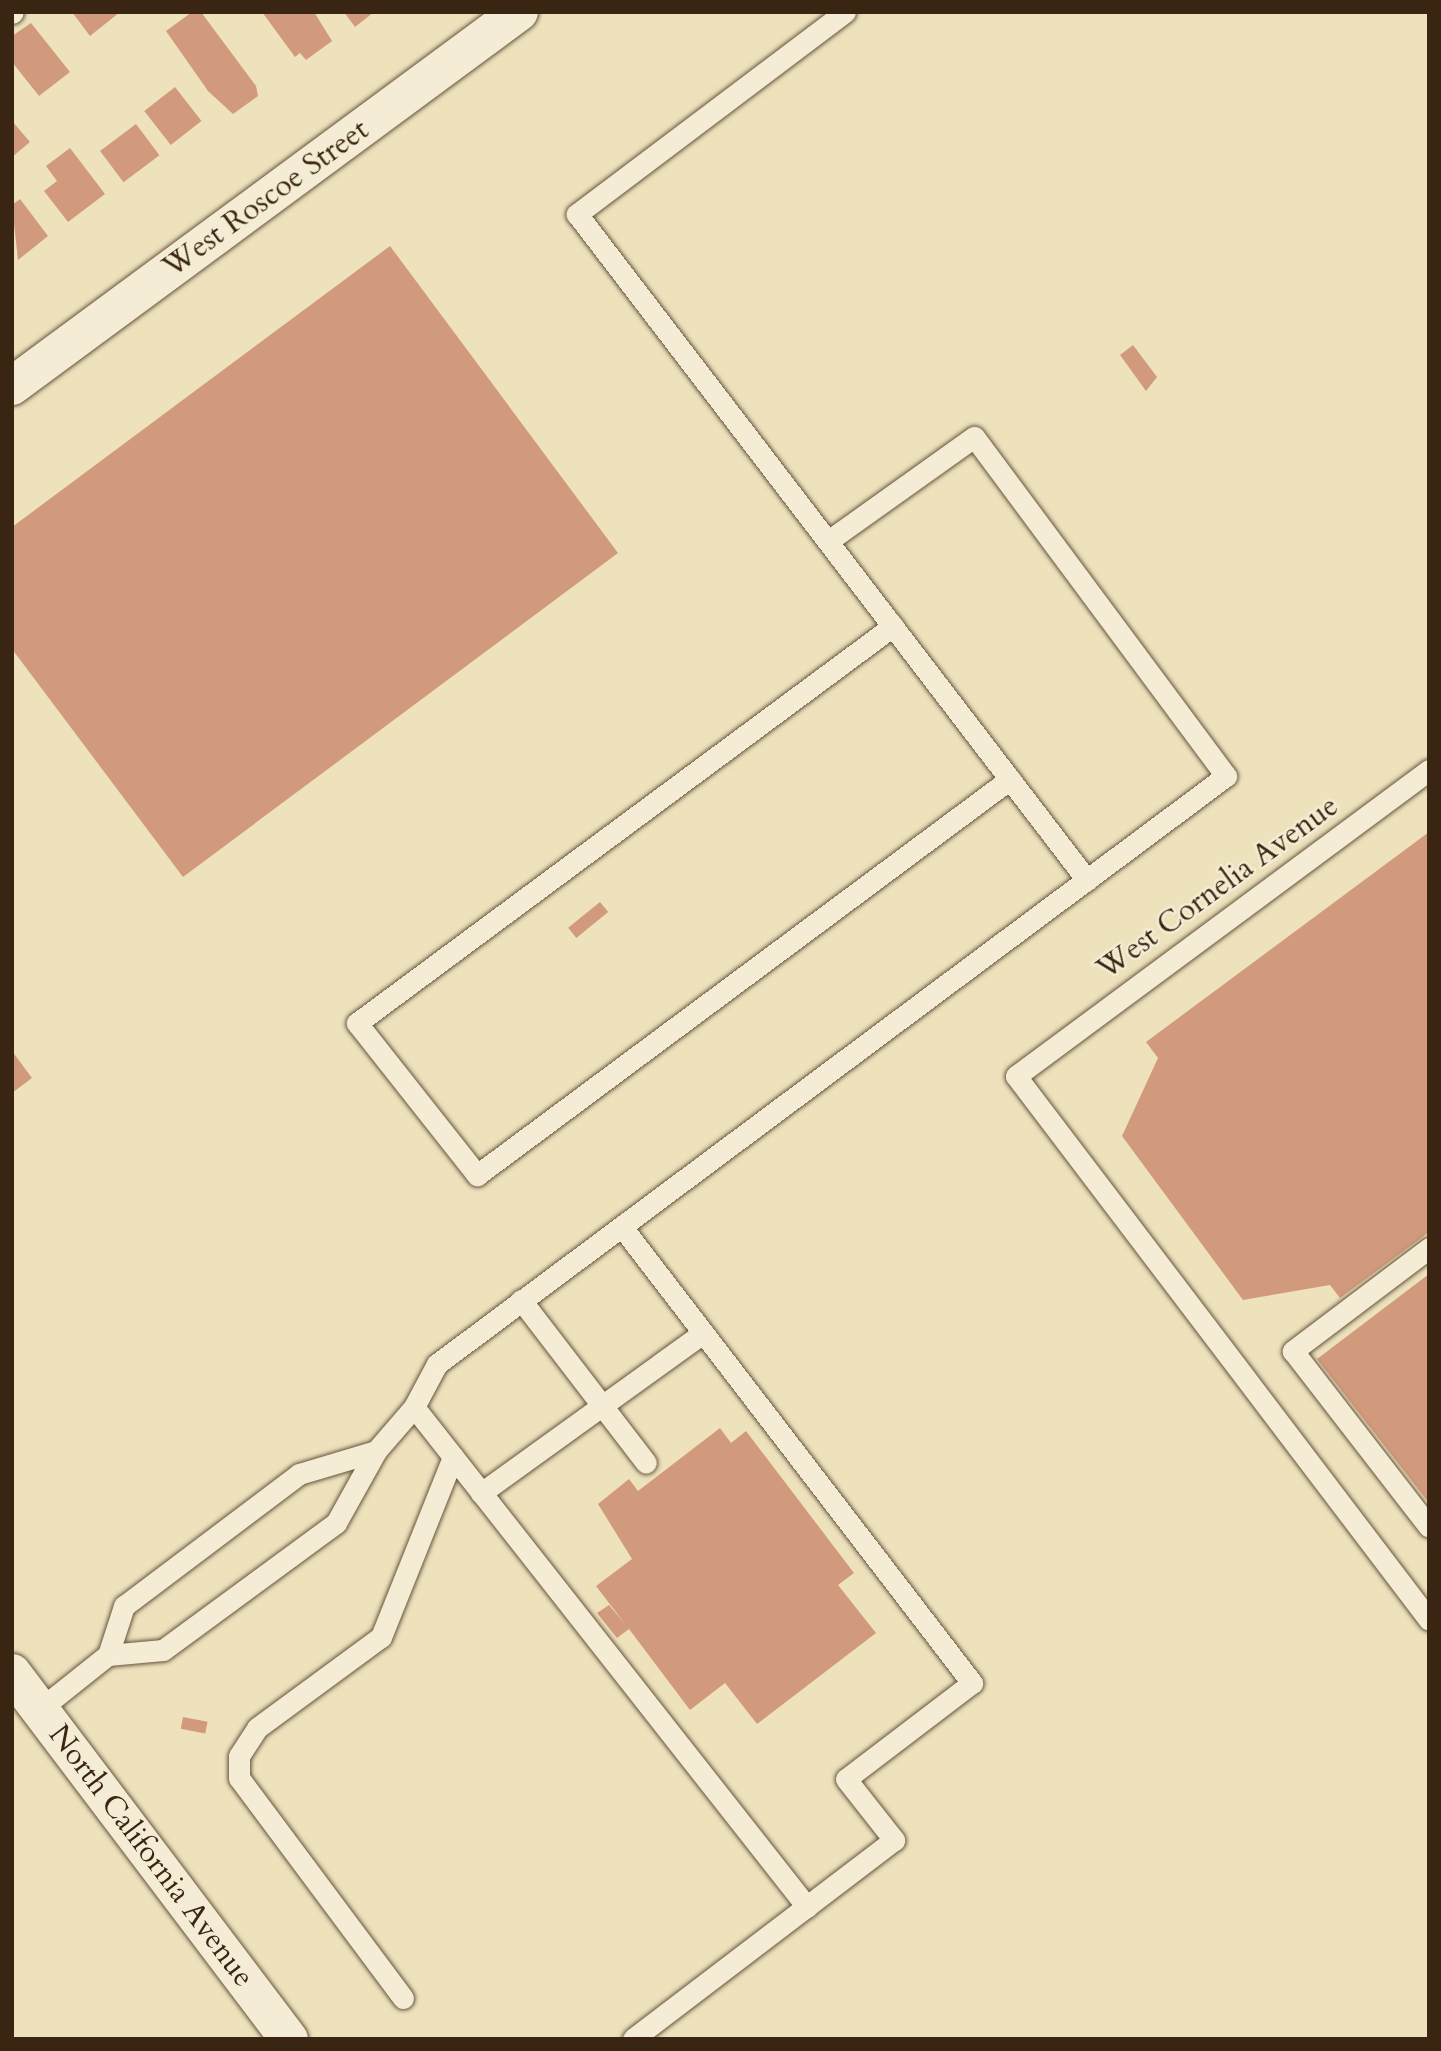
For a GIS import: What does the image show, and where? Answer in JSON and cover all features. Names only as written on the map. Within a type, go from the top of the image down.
[{"type":"street","name":"West Roscoe Street","points":[[12,386],[519,12]]},
{"type":"street","name":"North California Avenue","points":[[12,1673],[289,2039]]},
{"type":"lane","points":[[845,12],[577,214],[831,539],[893,626],[1087,880]]},
{"type":"lane","points":[[40,1709],[108,1655],[163,1650],[336,1523],[376,1451],[414,1407],[437,1364],[1226,776],[974,437],[831,539]]},
{"type":"lane","points":[[893,626],[357,1023],[477,1175],[1010,779]]},
{"type":"lane","name":"West Cornelia Avenue","points":[[1429,771],[1016,1076],[1429,1620]]},
{"type":"lane","points":[[622,1227],[972,1683],[846,1779],[894,1840],[633,2039]]},
{"type":"lane","points":[[1429,1248],[1293,1351],[1429,1527]]},
{"type":"lane","points":[[521,1300],[646,1463]]},
{"type":"lane","points":[[481,1493],[703,1333]]},
{"type":"lane","points":[[414,1407],[807,1907]]},
{"type":"lane","points":[[108,1655],[124,1606],[299,1474],[376,1451]]},
{"type":"lane","points":[[403,1998],[239,1778],[239,1756],[257,1728],[381,1637],[453,1457]]},
{"type":"building","points":[[72,12],[120,12],[90,36]]},
{"type":"building","points":[[192,12],[201,12],[256,86],[258,96],[233,114],[208,91],[166,31]]},
{"type":"building","points":[[262,12],[314,12],[332,41],[306,60],[300,53],[295,57]]},
{"type":"building","points":[[344,12],[374,12],[355,27]]},
{"type":"building","points":[[31,23],[70,72],[39,96],[12,62],[12,36]]},
{"type":"building","points":[[175,87],[201,121],[171,145],[144,111]]},
{"type":"building","points":[[12,121],[30,142],[12,157]]},
{"type":"building","points":[[136,124],[159,155],[124,182],[100,151]]},
{"type":"building","points":[[70,148],[105,194],[68,222],[44,191],[57,181],[46,166]]},
{"type":"building","points":[[20,199],[48,236],[18,260],[12,205]]},
{"type":"building","points":[[390,246],[618,553],[183,877],[12,649],[12,527]]},
{"type":"building","points":[[1133,345],[1157,377],[1146,391],[1120,355]]},
{"type":"building","points":[[1429,832],[1429,1232],[1340,1298],[1330,1285],[1243,1300],[1122,1136],[1158,1058],[1146,1042]]},
{"type":"building","points":[[600,902],[608,912],[576,938],[568,928]]},
{"type":"building","points":[[12,1051],[32,1078],[12,1093]]},
{"type":"building","points":[[1429,1274],[1429,1503],[1317,1359]]},
{"type":"building","points":[[720,1428],[731,1443],[746,1431],[854,1573],[838,1585],[876,1633],[757,1724],[725,1683],[690,1710],[629,1629],[617,1638],[597,1613],[609,1605],[625,1624],[596,1586],[632,1559],[598,1504],[629,1479],[638,1491]]},
{"type":"building","points":[[183,1717],[208,1722],[205,1734],[181,1729]]}]
